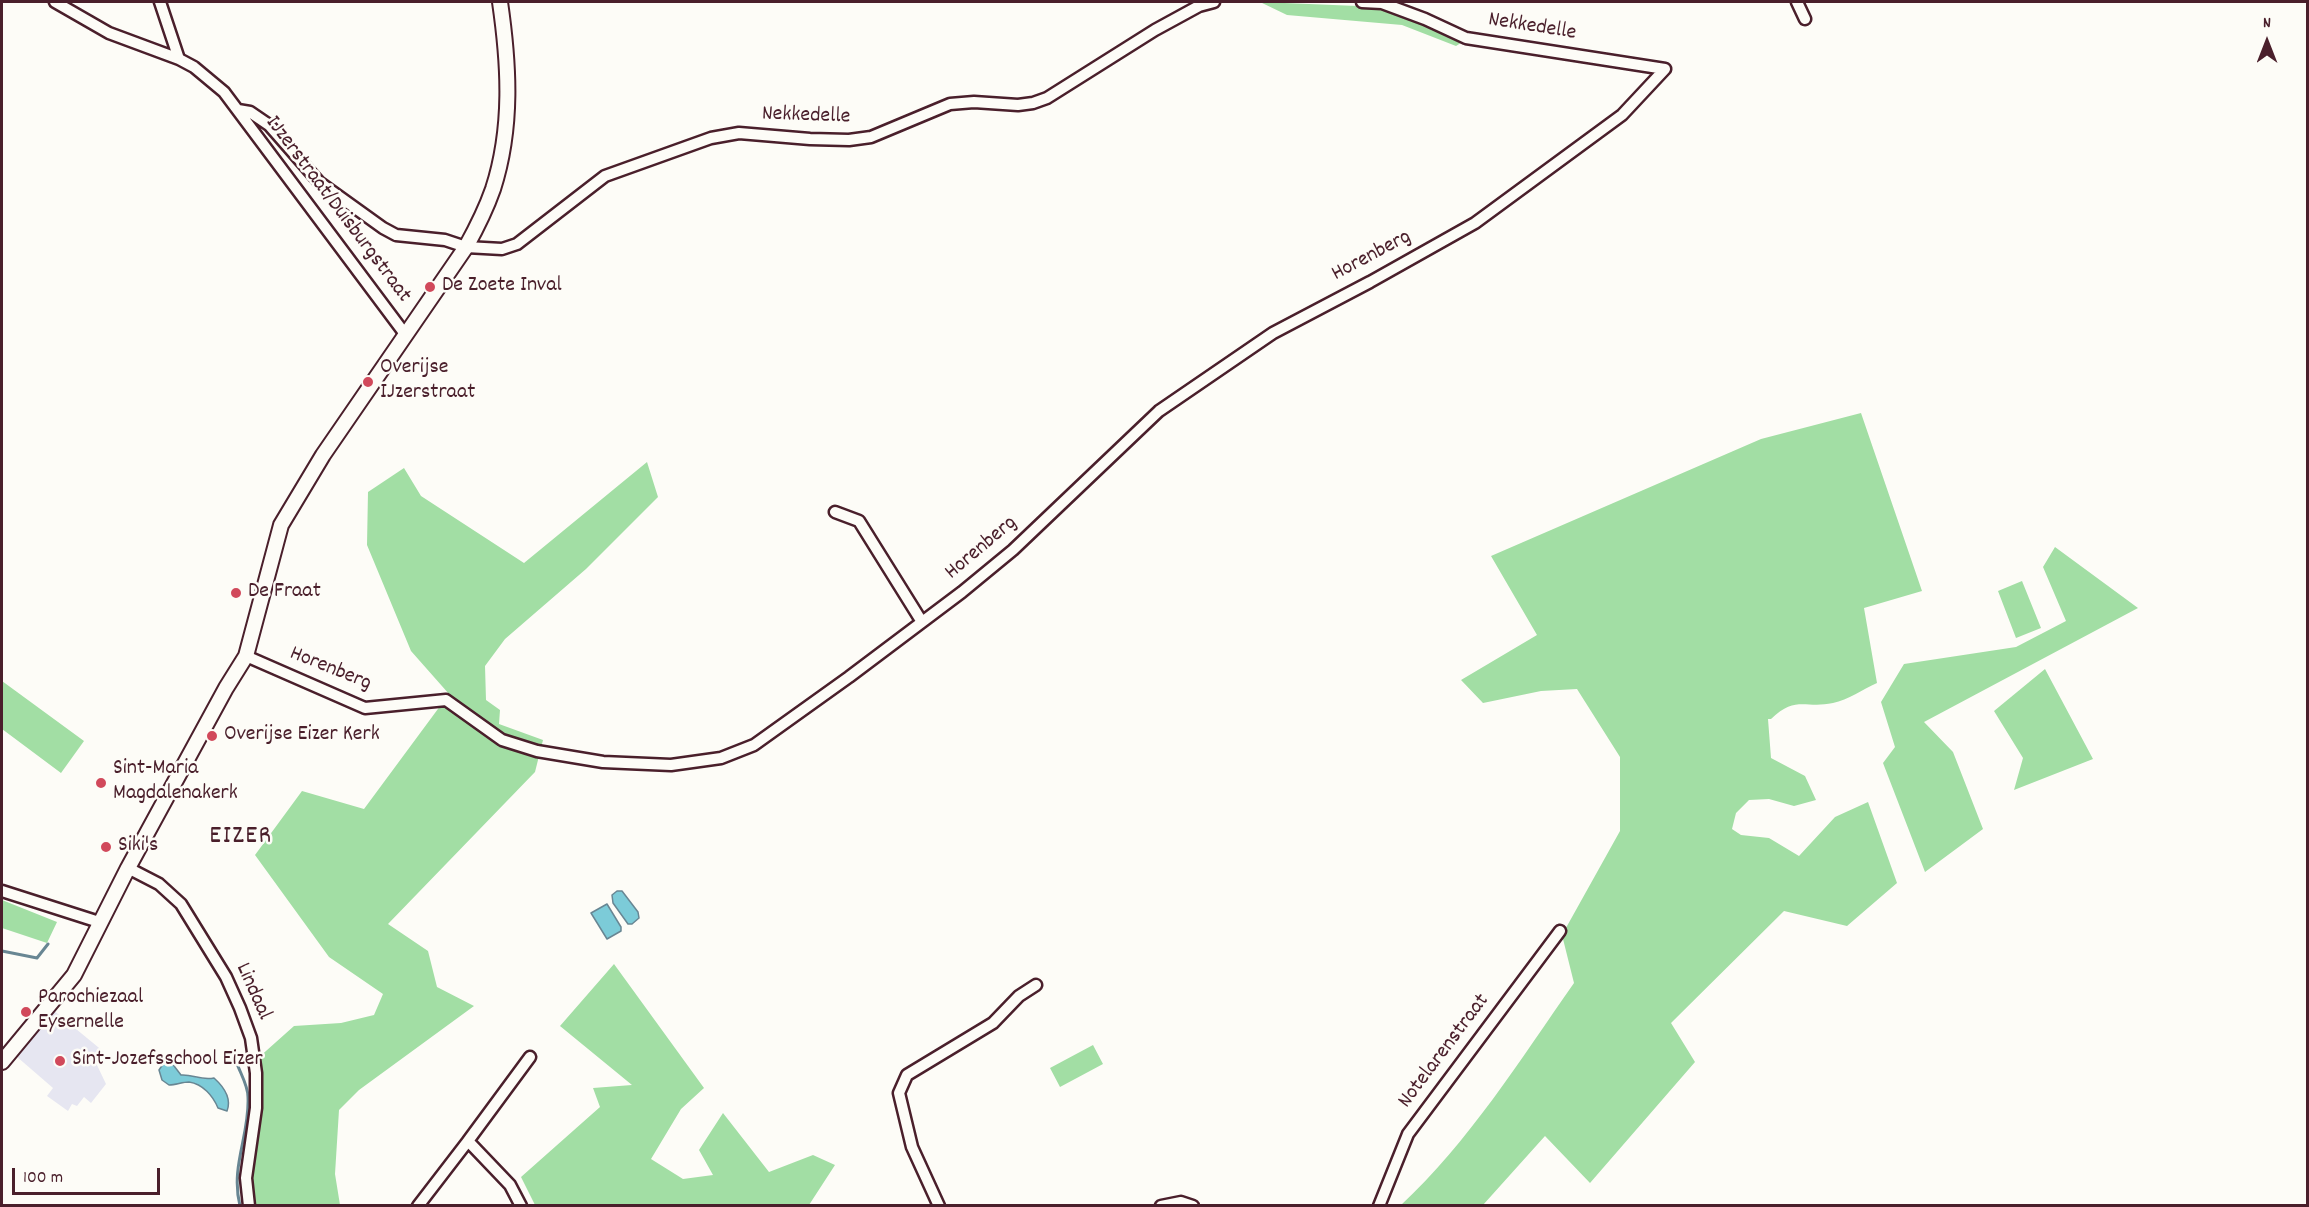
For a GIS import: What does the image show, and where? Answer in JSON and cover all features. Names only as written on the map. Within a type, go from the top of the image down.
[{"type":"street","name":"IJzerstraat/Duisburgstraat","points":[[55,2],[109,33],[179,59],[194,67],[224,92],[405,334]]},
{"type":"street","points":[[160,2],[179,59]]},
{"type":"street","points":[[2,1062],[74,975],[128,868],[226,688],[246,656],[281,525],[323,455],[466,248],[493,189],[506,126],[507,66],[500,2]]},
{"type":"street","name":"Nekkedelle","points":[[238,110],[250,112],[269,125],[319,182],[396,235],[445,240],[466,248],[502,249],[517,244],[605,176],[711,138],[739,133],[849,140],[871,136],[950,104],[974,102],[1018,105],[1033,103],[1047,98],[1155,30],[1199,6],[1214,2]]},
{"type":"street","name":"Nekkedelle","points":[[1362,2],[1382,3],[1466,38],[1665,69]]},
{"type":"street","points":[[1797,2],[1805,19]]},
{"type":"street","name":"Horenberg","points":[[246,656],[365,708],[446,700],[502,740],[537,750],[603,762],[671,765],[721,758],[754,745],[922,622],[1013,550],[1159,411],[1273,333],[1475,223],[1622,115],[1665,69]]},
{"type":"street","points":[[834,512],[859,521],[922,622]]},
{"type":"street","name":"Lindaal","points":[[128,868],[159,885],[181,904],[226,977],[251,1038],[256,1073],[256,1108],[246,1178],[249,1206]]},
{"type":"street","points":[[2,891],[99,922]]},
{"type":"street","name":"Notelarenstraat","points":[[1379,1206],[1408,1134],[1560,931]]},
{"type":"street","points":[[939,1206],[912,1147],[899,1093],[902,1083],[907,1075],[993,1023],[1019,996],[1036,985]]},
{"type":"street","points":[[418,1206],[530,1058]]},
{"type":"street","points":[[468,1141],[510,1185],[520,1206]]},
{"type":"street","points":[[1161,1206],[1181,1202],[1193,1206]]},
{"type":"shaded area","name":"Sint-Jozefsschool Eizer","points":[[53,1010],[104,1052],[96,1063],[106,1084],[91,1103],[84,1097],[77,1106],[72,1104],[68,1111],[47,1096],[53,1088],[16,1056]]},
{"type":"green space","points":[[1260,2],[1382,7],[1464,41],[1456,46],[1402,25],[1287,15]]},
{"type":"green space","points":[[1861,413],[1922,591],[1864,608],[1877,683],[1839,702],[1794,705],[1768,719],[1771,758],[1805,776],[1816,800],[1794,806],[1769,799],[1749,800],[1736,813],[1732,829],[1741,835],[1769,838],[1799,856],[1835,817],[1868,802],[1897,883],[1847,926],[1784,911],[1671,1023],[1695,1062],[1590,1183],[1545,1136],[1483,1205],[1400,1206],[1449,1155],[1471,1128],[1574,983],[1562,935],[1620,831],[1620,757],[1577,689],[1541,691],[1483,703],[1461,680],[1537,635],[1491,556],[1761,439]]},
{"type":"green space","points":[[647,462],[658,497],[586,569],[505,639],[485,666],[486,700],[500,710],[499,724],[543,740],[535,772],[388,924],[428,951],[437,987],[474,1006],[359,1090],[339,1110],[335,1174],[340,1205],[253,1206],[250,1177],[257,1059],[294,1026],[341,1023],[374,1015],[383,994],[329,957],[255,855],[302,791],[364,809],[449,694],[411,651],[367,545],[368,492],[404,468],[421,496],[524,563]]},
{"type":"green space","points":[[2055,547],[2138,608],[1924,722],[1953,752],[1983,829],[1925,872],[1883,763],[1895,747],[1881,702],[1904,664],[2016,647],[2066,621],[2043,567]]},
{"type":"green space","points":[[2022,581],[2041,628],[2016,638],[1998,591]]},
{"type":"green space","points":[[2045,669],[2093,759],[2014,790],[2023,758],[1994,711]]},
{"type":"green space","points":[[2,681],[84,741],[61,773],[2,729]]},
{"type":"green space","points":[[2,900],[57,922],[47,943],[2,928]]},
{"type":"green space","points":[[614,964],[704,1088],[681,1109],[651,1159],[683,1179],[713,1175],[699,1150],[723,1113],[769,1172],[813,1155],[835,1165],[809,1205],[535,1205],[521,1177],[600,1107],[593,1088],[632,1085],[560,1026]]},
{"type":"green space","points":[[1093,1045],[1103,1064],[1060,1087],[1050,1068]]},
{"type":"water","points":[[617,891],[622,891],[638,912],[639,918],[632,924],[628,924],[613,903],[612,895]]},
{"type":"water","points":[[607,904],[621,927],[621,931],[607,939],[591,913]]},
{"type":"water","points":[[167,1062],[171,1062],[181,1075],[205,1079],[214,1078],[226,1093],[227,1111],[218,1108],[210,1095],[199,1085],[189,1082],[169,1085],[162,1080],[159,1070]]},
{"type":"waterway","points":[[2,951],[37,958],[48,944]]},
{"type":"waterway","points":[[236,1061],[248,1092],[248,1111],[237,1177],[240,1206]]},
{"type":"place","name":"De Zoete Inval","points":[[430,287]]},
{"type":"place","name":"Overijse IJzerstraat","points":[[368,382]]},
{"type":"place","name":"De Fraat","points":[[236,593]]},
{"type":"place","name":"Overijse Eizer Kerk","points":[[212,736]]},
{"type":"place","name":"Sint-Maria Magdalenakerk","points":[[101,783]]},
{"type":"place","name":"Siki's","points":[[106,847]]},
{"type":"place","name":"Parochiezaal Eysernelle","points":[[26,1012]]},
{"type":"place","name":"Sint-Jozefsschool Eizer","points":[[60,1061]]},
{"type":"district","name":"EIZER","points":[[241,838]]}]
